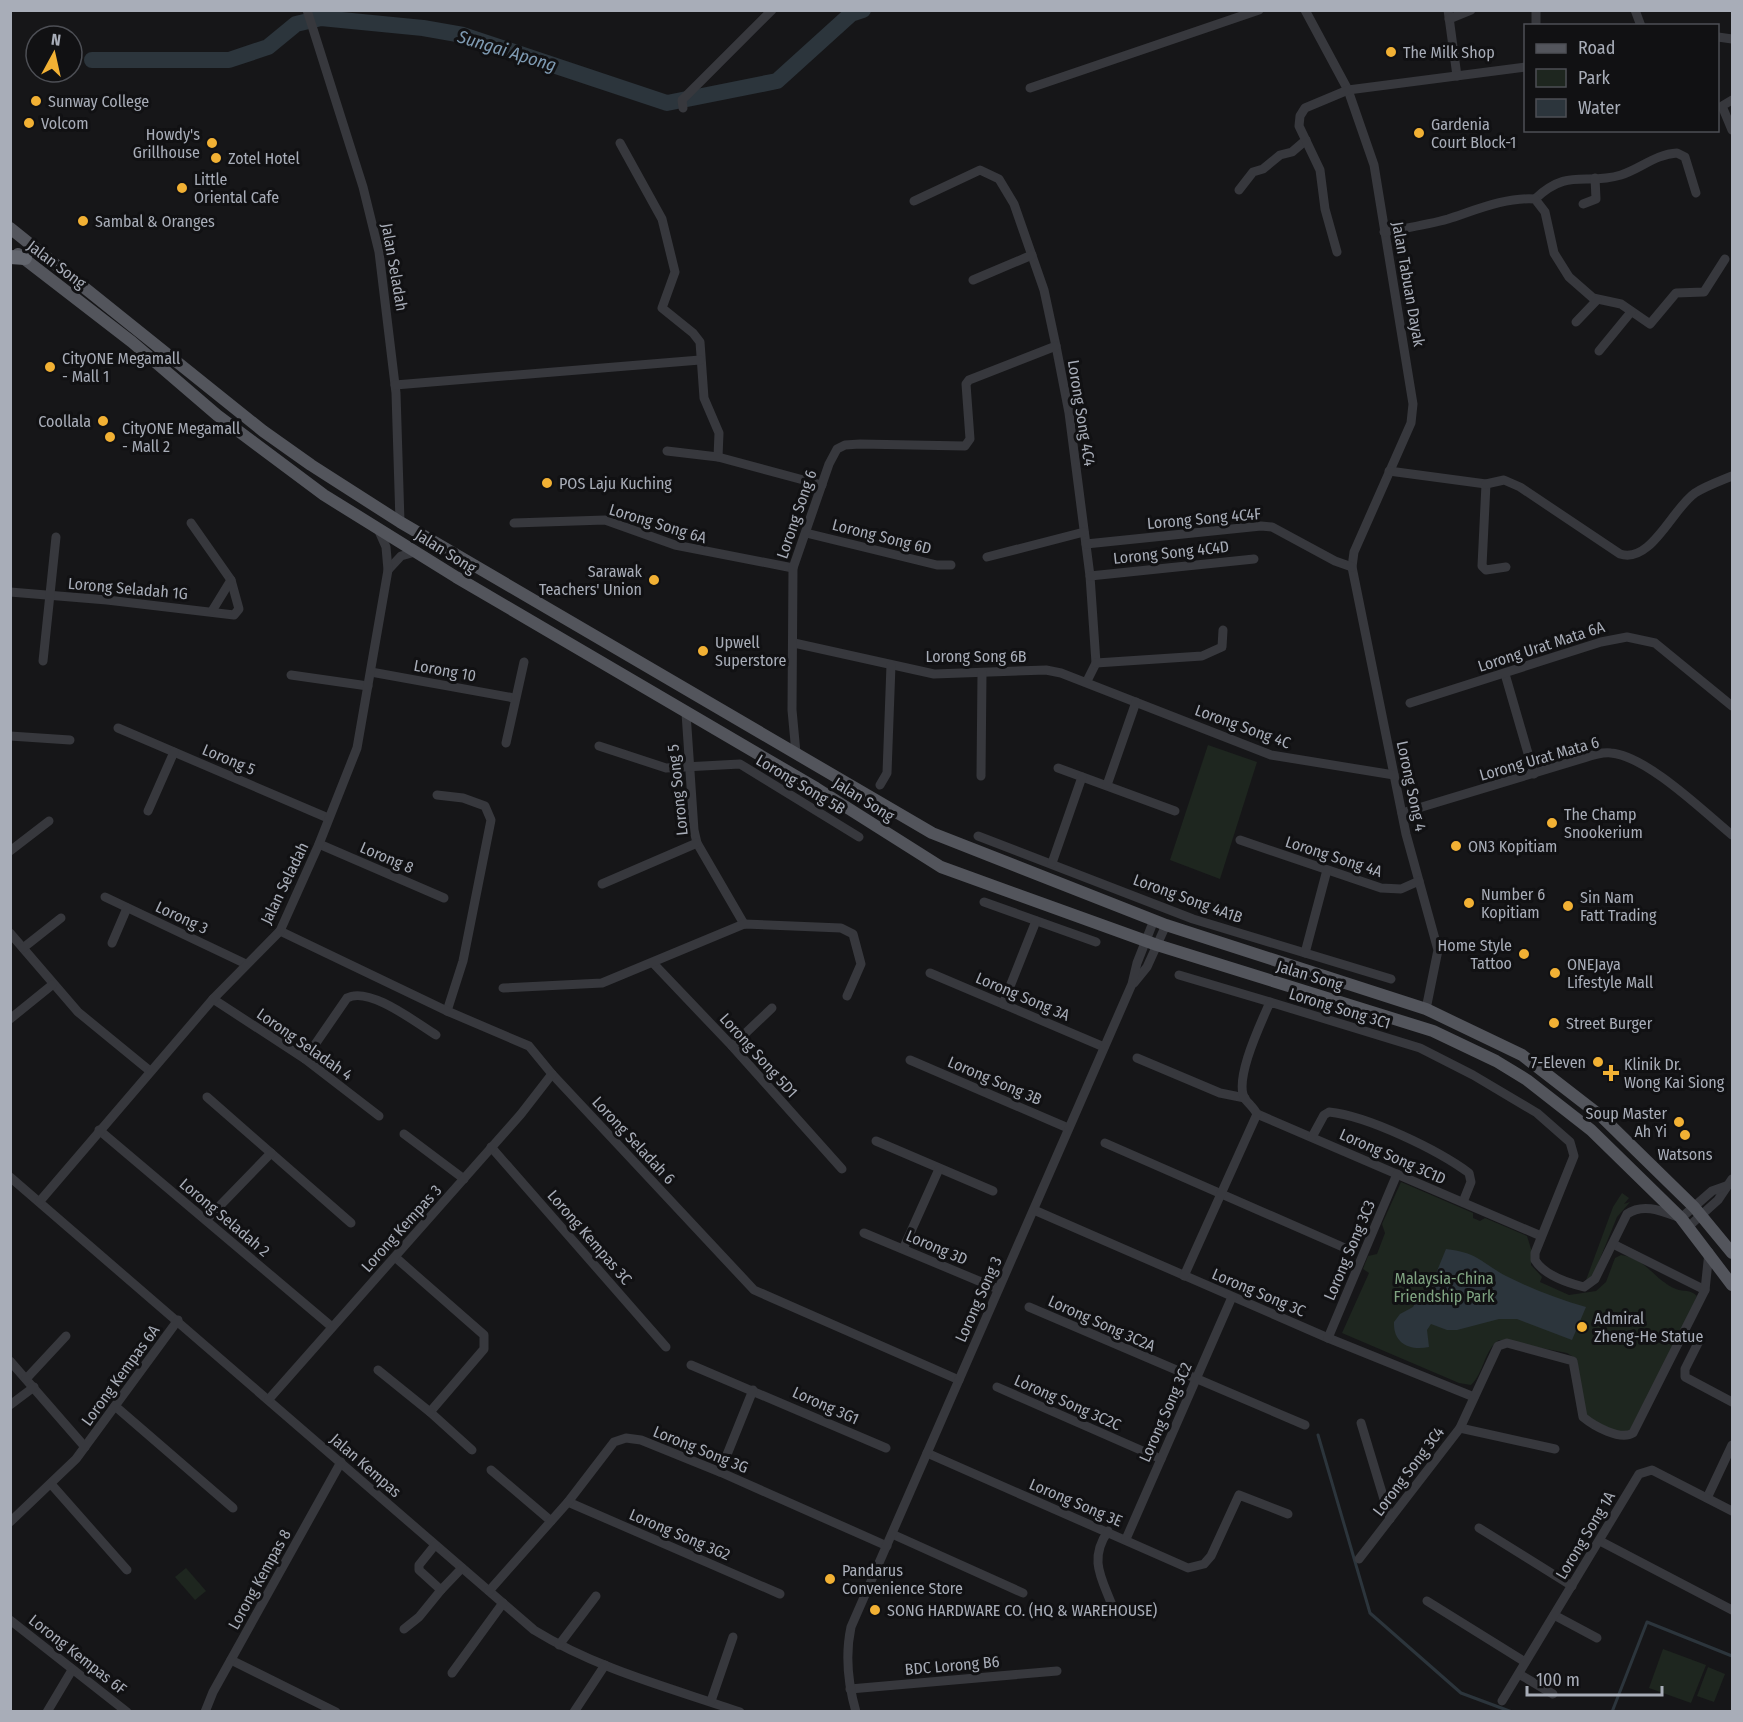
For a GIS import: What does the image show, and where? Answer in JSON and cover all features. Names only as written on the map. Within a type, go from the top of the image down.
[{"type":"highway","points":[[10,257],[25,258]]},
{"type":"main road","name":"Jalan Song","points":[[10,228],[263,431],[311,465],[400,522],[932,833],[1160,923],[1426,1009],[1492,1039],[1546,1072],[1602,1117],[1698,1211],[1732,1253]]},
{"type":"main road","name":"Jalan Song","points":[[10,250],[25,258],[132,342],[217,415],[324,495],[415,552],[816,788],[941,867],[1151,943],[1434,1031],[1497,1061],[1527,1080],[1591,1130],[1685,1223],[1732,1285]]},
{"type":"main road","points":[[681,686],[689,701],[686,713]]},
{"type":"main road","points":[[796,753],[800,768],[816,788]]},
{"type":"street","points":[[683,104],[772,10]]},
{"type":"street","points":[[1030,88],[1258,10]]},
{"type":"street","name":"Jalan Tabuan Dayak","points":[[1305,10],[1348,90],[1374,165],[1413,404],[1411,423],[1354,552],[1352,567]]},
{"type":"street","points":[[1457,76],[1449,15],[1471,10]]},
{"type":"street","name":"Jalan Seladah","points":[[310,17],[363,187],[379,252],[395,385],[400,522]]},
{"type":"street","points":[[1336,252],[1325,209],[1320,170],[1299,121],[1305,108],[1348,90],[1524,67]]},
{"type":"street","points":[[1732,100],[1722,106],[1732,130]]},
{"type":"street","points":[[1239,190],[1253,172],[1263,169],[1280,155],[1292,152],[1306,140]]},
{"type":"street","points":[[620,143],[662,219],[675,272],[662,308],[693,333],[700,342],[704,398],[719,433],[718,457]]},
{"type":"street","points":[[1384,232],[1448,219],[1476,209],[1535,199],[1545,190],[1571,178],[1622,175],[1666,155],[1677,153],[1685,157],[1696,193]]},
{"type":"street","name":"Lorong Song 4C4","points":[[914,201],[980,170],[999,179],[1007,189],[1044,290],[1056,346],[1070,424],[1086,544],[1096,663]]},
{"type":"street","points":[[1583,204],[1596,199],[1595,178]]},
{"type":"street","points":[[1535,199],[1545,212],[1554,252],[1569,277],[1597,300],[1620,304],[1646,323],[1653,323],[1676,294],[1704,292],[1725,259]]},
{"type":"street","points":[[973,280],[1032,255]]},
{"type":"street","points":[[1576,322],[1597,300]]},
{"type":"street","points":[[1599,351],[1631,312]]},
{"type":"street","name":"Lorong Song 6","points":[[796,753],[792,710],[793,568],[829,464],[837,449],[845,445],[872,443],[965,446],[970,439],[966,384],[969,380],[1056,346]]},
{"type":"street","points":[[395,385],[700,360]]},
{"type":"street","points":[[667,451],[718,457],[822,485]]},
{"type":"street","points":[[1389,471],[1486,484],[1503,480],[1514,484],[1620,554],[1629,557],[1642,552],[1689,498],[1732,476]]},
{"type":"street","points":[[1486,484],[1482,566],[1486,570],[1506,567]]},
{"type":"street","name":"Lorong Song 6A","points":[[514,523],[605,520],[675,545],[793,568]]},
{"type":"street","points":[[191,523],[231,580],[212,611]]},
{"type":"street","name":"Lorong Song 4C4F","points":[[1086,544],[1261,526],[1272,527],[1335,561],[1352,567]]},
{"type":"street","name":"Jalan Seladah","points":[[40,1201],[213,999],[280,931],[319,844],[357,747],[388,570],[386,547],[378,529]]},
{"type":"street","points":[[987,557],[1084,532]]},
{"type":"street","name":"Lorong Song 6D","points":[[806,533],[937,565],[951,565]]},
{"type":"street","points":[[43,661],[56,537]]},
{"type":"street","points":[[388,570],[401,556],[415,552]]},
{"type":"street","name":"Lorong Song 4C4D","points":[[1090,576],[1254,559]]},
{"type":"street","name":"Lorong Song 4","points":[[1352,567],[1402,813],[1439,954],[1426,1009]]},
{"type":"street","name":"Lorong Seladah 1G","points":[[10,592],[234,615],[239,609],[231,580]]},
{"type":"street","points":[[1087,681],[1096,663],[1202,656],[1222,647],[1224,630]]},
{"type":"street","name":"Lorong Urat Mata 6A","points":[[1410,704],[1601,642],[1616,638],[1636,638],[1655,643],[1732,706]]},
{"type":"street","name":"Lorong Song 6B","points":[[794,643],[934,674],[1046,670],[1087,681]]},
{"type":"street","points":[[506,743],[514,698],[524,662]]},
{"type":"street","points":[[880,784],[887,773],[891,665]]},
{"type":"street","name":"Lorong 10","points":[[371,672],[514,698]]},
{"type":"street","points":[[981,776],[982,673]]},
{"type":"street","points":[[1505,674],[1534,774]]},
{"type":"street","points":[[291,675],[368,686]]},
{"type":"street","name":"Lorong Song 4C","points":[[1087,681],[1272,755],[1394,775]]},
{"type":"street","points":[[1107,785],[1136,702]]},
{"type":"street","name":"Lorong Song 5","points":[[686,713],[697,843],[744,924]]},
{"type":"street","name":"Lorong 5","points":[[117,728],[328,818]]},
{"type":"street","points":[[10,736],[70,740]]},
{"type":"street","name":"Lorong Song 5B","points":[[599,746],[666,768],[740,764],[859,837]]},
{"type":"street","points":[[148,811],[174,752]]},
{"type":"street","name":"Lorong Urat Mata 6","points":[[1402,813],[1596,754],[1617,754],[1662,777],[1732,835]]},
{"type":"street","points":[[1058,768],[1175,811]]},
{"type":"street","points":[[1052,863],[1082,777]]},
{"type":"street","points":[[437,795],[463,798],[485,806],[491,820],[463,961],[447,1011]]},
{"type":"street","points":[[10,851],[49,821]]},
{"type":"street","name":"Lorong Song 4A1B","points":[[978,836],[1193,919],[1391,979]]},
{"type":"street","name":"Lorong Song 4A","points":[[1240,840],[1393,890],[1419,881]]},
{"type":"street","points":[[602,884],[697,843]]},
{"type":"street","name":"Lorong 8","points":[[319,844],[444,898]]},
{"type":"street","points":[[1305,953],[1328,870]]},
{"type":"street","name":"Lorong 3","points":[[105,897],[246,964]]},
{"type":"street","points":[[984,902],[1096,942]]},
{"type":"street","points":[[112,943],[127,908]]},
{"type":"street","points":[[23,948],[61,918]]},
{"type":"street","points":[[1003,1004],[1036,921]]},
{"type":"street","name":"Lorong Song 3","points":[[856,1712],[850,1689],[848,1643],[851,1627],[1068,1128],[1160,923]]},
{"type":"street","points":[[503,988],[602,983],[744,924],[840,928],[853,934],[861,964],[847,996]]},
{"type":"street","name":"Lorong Seladah 6","points":[[280,931],[447,1011],[529,1046],[552,1074],[754,1290],[959,1380]]},
{"type":"street","points":[[10,933],[52,985],[78,1012],[150,1071]]},
{"type":"street","name":"Lorong Song 5D1","points":[[653,963],[732,1046],[842,1168]]},
{"type":"street","name":"Lorong Song 3A","points":[[930,973],[1104,1047]]},
{"type":"street","points":[[1179,975],[1270,1002]]},
{"type":"street","points":[[10,1019],[52,985]]},
{"type":"street","points":[[304,1059],[347,998],[354,994],[370,996],[436,1035]]},
{"type":"street","name":"Lorong Seladah 4","points":[[213,999],[304,1059],[379,1116]]},
{"type":"street","name":"Lorong Song 3C1","points":[[1245,1098],[1244,1084],[1248,1056],[1270,1002],[1420,1048],[1473,1075],[1537,1113],[1570,1142],[1574,1156],[1535,1253],[1539,1266],[1584,1287],[1595,1279],[1613,1245]]},
{"type":"street","points":[[732,1046],[772,1008]]},
{"type":"street","points":[[1137,1058],[1220,1094],[1245,1098],[1257,1114],[1184,1276]]},
{"type":"street","name":"Lorong Song 3B","points":[[910,1060],[1068,1128]]},
{"type":"street","name":"Lorong Kempas 3","points":[[269,1399],[521,1114],[552,1074]]},
{"type":"street","points":[[207,1097],[351,1224]]},
{"type":"street","name":"Lorong Song 3C1D","points":[[1312,1137],[1324,1115],[1329,1112],[1392,1132],[1449,1160],[1469,1173],[1471,1182],[1462,1202]]},
{"type":"street","name":"Lorong Song 3C1D","points":[[1257,1114],[1541,1236]]},
{"type":"street","name":"Lorong Seladah 2","points":[[99,1130],[332,1327]]},
{"type":"street","points":[[404,1134],[464,1179]]},
{"type":"street","points":[[876,1141],[993,1191]]},
{"type":"street","points":[[1105,1143],[1345,1248]]},
{"type":"street","name":"Lorong Kempas 3C","points":[[491,1147],[666,1347]]},
{"type":"street","points":[[206,1220],[271,1153]]},
{"type":"street","points":[[903,1249],[939,1169]]},
{"type":"street","name":"Lorong Song 3C3","points":[[1328,1338],[1397,1174]]},
{"type":"street","name":"Jalan Kempas","points":[[10,1177],[534,1630],[559,1645],[605,1665],[737,1711]]},
{"type":"street","points":[[1708,1252],[1705,1290],[1613,1245],[1627,1214],[1633,1210],[1658,1210],[1685,1223],[1698,1211],[1712,1191],[1729,1182]]},
{"type":"street","name":"Lorong Song 3C","points":[[1034,1210],[1328,1338],[1474,1397]]},
{"type":"street","name":"Lorong 3D","points":[[864,1233],[998,1289]]},
{"type":"street","points":[[395,1257],[481,1330],[486,1340],[484,1349],[430,1412]]},
{"type":"street","name":"Lorong Song 3C4","points":[[1359,1559],[1460,1428],[1498,1346],[1507,1343],[1573,1361],[1576,1365],[1583,1417],[1618,1435],[1631,1435],[1705,1290]]},
{"type":"street","name":"Lorong Song 3C2","points":[[1126,1539],[1232,1297]]},
{"type":"street","name":"Lorong Song 3C2A","points":[[1029,1307],[1195,1380],[1305,1425]]},
{"type":"street","name":"Lorong Kempas 6A","points":[[10,1522],[51,1484],[85,1447],[178,1320]]},
{"type":"street","points":[[27,1379],[66,1336]]},
{"type":"street","points":[[1700,1339],[1685,1368],[1685,1377],[1732,1402]]},
{"type":"street","name":"Lorong Kempas 6A","points":[[10,1361],[85,1447]]},
{"type":"street","name":"Lorong 3G1","points":[[691,1365],[886,1448]]},
{"type":"street","points":[[378,1370],[472,1450]]},
{"type":"street","points":[[10,1405],[34,1387]]},
{"type":"street","name":"Lorong Song 3C2C","points":[[997,1387],[1161,1459]]},
{"type":"street","points":[[720,1472],[753,1390]]},
{"type":"street","points":[[115,1406],[233,1508]]},
{"type":"street","points":[[1361,1423],[1390,1519]]},
{"type":"street","points":[[1460,1428],[1555,1449]]},
{"type":"street","name":"Lorong Song 3G","points":[[489,1591],[568,1502],[614,1443],[626,1438],[641,1440],[720,1472],[887,1546]]},
{"type":"street","points":[[1707,1498],[1732,1445]]},
{"type":"street","name":"Lorong Song 3E","points":[[927,1453],[1188,1568],[1204,1564],[1211,1556],[1239,1495],[1288,1515]]},
{"type":"street","name":"Lorong Kempas 8","points":[[205,1712],[231,1660],[341,1462]]},
{"type":"street","points":[[491,1470],[551,1521]]},
{"type":"street","name":"Lorong Song 1A","points":[[1502,1701],[1600,1542],[1634,1481],[1645,1471],[1652,1470],[1732,1511]]},
{"type":"street","points":[[51,1484],[127,1570]]},
{"type":"street","name":"Lorong Song 3G2","points":[[568,1502],[780,1594]]},
{"type":"street","points":[[1479,1528],[1572,1586]]},
{"type":"street","points":[[1108,1531],[1098,1545],[1095,1560],[1113,1608]]},
{"type":"street","points":[[892,1534],[1023,1593]]},
{"type":"street","points":[[1600,1542],[1732,1610]]},
{"type":"street","points":[[435,1545],[424,1557],[419,1570],[441,1590]]},
{"type":"street","points":[[404,1629],[419,1617],[462,1568]]},
{"type":"street","points":[[559,1645],[596,1596]]},
{"type":"street","points":[[1427,1601],[1525,1662]]},
{"type":"street","points":[[452,1673],[503,1603]]},
{"type":"street","points":[[1554,1615],[1597,1638]]},
{"type":"street","name":"Lorong Kempas 6F","points":[[10,1620],[128,1712]]},
{"type":"street","points":[[711,1701],[733,1637]]},
{"type":"street","points":[[231,1660],[336,1712]]},
{"type":"street","points":[[574,1712],[605,1665]]},
{"type":"street","points":[[47,1712],[72,1670]]},
{"type":"street","name":"BDC Lorong B6","points":[[850,1689],[1057,1671]]},
{"type":"street","points":[[1519,1674],[1553,1694]]},
{"type":"green space","points":[[1208,745],[1257,762],[1220,879],[1170,860]]},
{"type":"green space","name":"Malaysia-China Friendship Park","points":[[1401,1182],[1473,1213],[1473,1218],[1480,1221],[1485,1218],[1527,1236],[1532,1252],[1531,1265],[1542,1277],[1540,1282],[1569,1295],[1596,1291],[1606,1282],[1615,1258],[1621,1255],[1637,1260],[1668,1285],[1692,1292],[1697,1296],[1634,1428],[1621,1434],[1588,1418],[1581,1405],[1577,1359],[1567,1353],[1499,1340],[1490,1350],[1471,1385],[1459,1383],[1342,1333],[1369,1273],[1363,1269],[1368,1256],[1377,1254],[1385,1233],[1382,1224]]},
{"type":"green space","points":[[1622,1193],[1629,1198],[1624,1204],[1630,1202],[1617,1217],[1590,1283],[1585,1283],[1613,1207]]},
{"type":"green space","points":[[186,1568],[206,1591],[195,1600],[175,1577]]},
{"type":"green space","points":[[1663,1649],[1706,1665],[1691,1703],[1649,1688]]},
{"type":"green space","points":[[1708,1667],[1725,1674],[1714,1702],[1697,1696]]},
{"type":"water","points":[[1446,1249],[1466,1253],[1526,1285],[1586,1307],[1572,1340],[1517,1319],[1499,1319],[1457,1330],[1447,1330],[1431,1324],[1427,1330],[1429,1347],[1415,1348],[1404,1344],[1396,1336],[1394,1322],[1400,1314],[1413,1307],[1416,1301],[1428,1293]]},
{"type":"waterway","name":"Sungai Apong","points":[[92,60],[229,60],[268,47],[296,24],[321,18],[423,28],[463,35],[667,103],[777,81],[851,14],[863,10]]},
{"type":"waterway","points":[[1318,1435],[1370,1613],[1461,1693],[1512,1712]]},
{"type":"waterway","points":[[1612,1712],[1647,1622],[1732,1656]]},
{"type":"place","name":"The Milk Shop","points":[[1391,52]]},
{"type":"place","name":"Sunway College","points":[[36,101]]},
{"type":"place","name":"Volcom","points":[[29,123]]},
{"type":"place","name":"Gardenia Court Block-1","points":[[1419,133]]},
{"type":"place","name":"Howdy's Grillhouse","points":[[212,143]]},
{"type":"place","name":"Zotel Hotel","points":[[216,158]]},
{"type":"place","name":"Little Oriental Cafe","points":[[182,188]]},
{"type":"place","name":"Sambal & Oranges","points":[[83,221]]},
{"type":"place","name":"CityONE Megamall - Mall 1","points":[[50,367]]},
{"type":"place","name":"Coollala","points":[[103,421]]},
{"type":"place","name":"CityONE Megamall - Mall 2","points":[[110,437]]},
{"type":"place","name":"POS Laju Kuching","points":[[547,483]]},
{"type":"place","name":"Sarawak Teachers' Union","points":[[654,580]]},
{"type":"place","name":"Upwell Superstore","points":[[703,651]]},
{"type":"place","name":"The Champ Snookerium","points":[[1552,823]]},
{"type":"place","name":"ON3 Kopitiam","points":[[1456,846]]},
{"type":"place","name":"Number 6 Kopitiam","points":[[1469,903]]},
{"type":"place","name":"Sin Nam Fatt Trading","points":[[1568,906]]},
{"type":"place","name":"Home Style Tattoo","points":[[1524,954]]},
{"type":"place","name":"ONEJaya Lifestyle Mall","points":[[1555,973]]},
{"type":"place","name":"Street Burger","points":[[1554,1023]]},
{"type":"place","name":"7-Eleven","points":[[1598,1062]]},
{"type":"place","name":"Klinik Dr. Wong Kai Siong","points":[[1611,1073]]},
{"type":"place","name":"Soup Master Ah Yi","points":[[1679,1122]]},
{"type":"place","name":"Watsons","points":[[1685,1135]]},
{"type":"place","name":"Admiral Zheng-He Statue","points":[[1582,1327]]},
{"type":"place","name":"Pandarus Convenience Store","points":[[830,1579]]},
{"type":"place","name":"SONG HARDWARE CO. (HQ & WAREHOUSE)","points":[[875,1610]]}]
